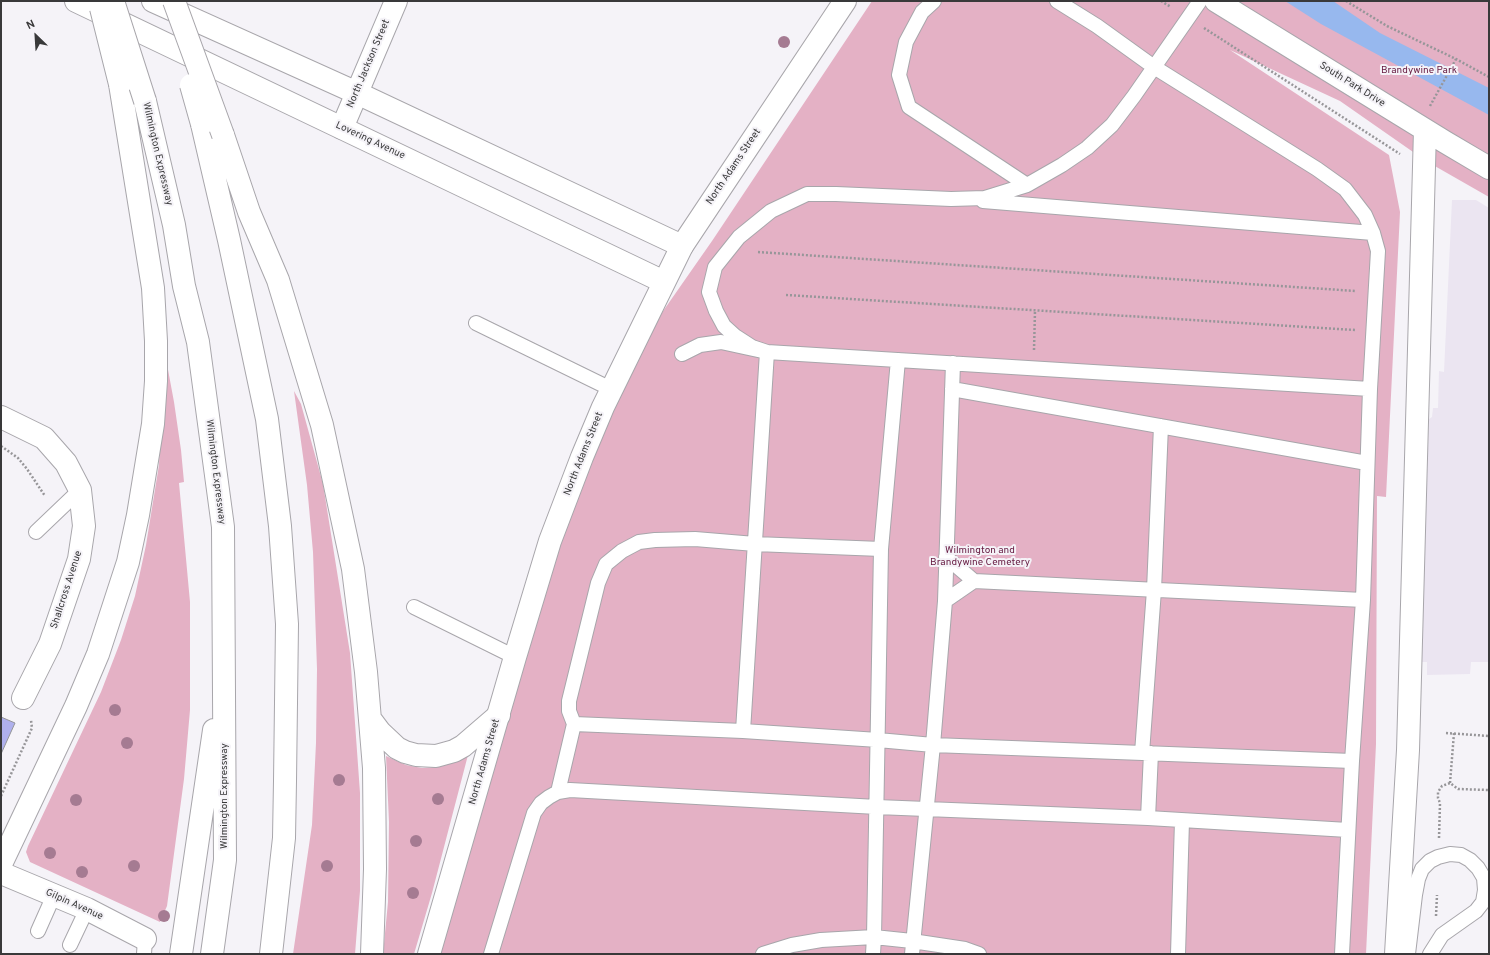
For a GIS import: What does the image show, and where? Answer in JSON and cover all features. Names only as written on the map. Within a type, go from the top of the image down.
[{"type":"main road","name":"Lovering Avenue","points":[[76,1],[664,282]]},
{"type":"main road","points":[[1,864],[76,706],[98,654],[128,562],[138,515],[153,424],[156,381],[156,341],[153,288],[120,84],[99,1]]},
{"type":"main road","name":"Wilmington Expressway","points":[[113,1],[145,101],[174,225],[184,286],[198,342],[223,527],[225,860],[212,954]]},
{"type":"main road","points":[[154,1],[357,93],[682,246]]},
{"type":"main road","points":[[168,1],[202,124],[227,232],[267,420],[280,526],[287,624],[284,838],[271,954]]},
{"type":"main road","points":[[174,1],[223,135],[249,212],[278,280],[322,424],[353,569],[361,623],[371,720],[374,768],[375,816],[372,954]]},
{"type":"main road","name":"North Jackson Street","points":[[342,128],[396,1]]},
{"type":"main road","name":"North Adams Street","points":[[430,954],[550,541],[582,457],[611,389],[682,246],[845,1]]},
{"type":"main road","name":"South Park Drive","points":[[1216,1],[1489,168]]},
{"type":"main road","points":[[1396,954],[1409,742],[1426,130]]},
{"type":"main road","name":"Shallcross Avenue","points":[[1,417],[44,438],[66,463],[80,490],[84,526],[79,559],[50,644],[23,698]]},
{"type":"main road","points":[[181,954],[224,655]]},
{"type":"main road","points":[[371,720],[380,732],[397,748],[416,755],[431,756],[444,754],[463,746],[499,715]]},
{"type":"main road","name":"Gilpin Avenue","points":[[1,873],[87,910],[145,946]]},
{"type":"lane","points":[[934,1],[922,12],[906,42],[899,76],[909,107],[1027,185]]},
{"type":"lane","points":[[1056,1],[1097,26],[1154,66],[1317,169],[1345,189],[1365,215],[1374,233],[1378,251],[1370,389],[1363,600],[1352,761],[1342,954]]},
{"type":"lane","points":[[951,199],[985,198],[1027,185],[1062,165],[1087,148],[1112,125],[1200,1]]},
{"type":"lane","points":[[767,352],[752,347],[735,336],[724,326],[716,311],[709,292],[715,267],[739,237],[771,211],[807,194],[951,199],[1374,233]]},
{"type":"lane","points":[[476,323],[611,389]]},
{"type":"lane","points":[[682,354],[700,345],[721,342],[767,352],[1370,389]]},
{"type":"lane","points":[[743,732],[767,352]]},
{"type":"lane","points":[[873,954],[881,549],[898,360]]},
{"type":"lane","points":[[912,947],[933,745],[945,601],[953,363]]},
{"type":"lane","points":[[952,389],[1367,463]]},
{"type":"lane","points":[[1148,818],[1147,753],[1161,426]]},
{"type":"lane","points":[[36,532],[80,490]]},
{"type":"lane","points":[[558,792],[574,724],[569,711],[569,701],[598,583],[606,564],[622,551],[644,541],[695,539],[755,544],[881,549]]},
{"type":"lane","points":[[946,557],[974,581]]},
{"type":"lane","points":[[945,601],[974,581],[1363,600]]},
{"type":"lane","points":[[414,607],[515,658]]},
{"type":"lane","points":[[574,724],[743,732],[878,740],[933,745],[1352,761]]},
{"type":"lane","points":[[491,954],[534,813],[541,803],[558,792],[570,790],[877,807],[1148,818],[1348,830]]},
{"type":"lane","points":[[1178,954],[1182,821]]},
{"type":"lane","points":[[1408,954],[1418,879],[1422,869],[1430,861],[1438,857],[1450,854],[1461,855],[1470,860],[1478,868],[1484,878],[1486,890],[1483,902],[1476,911],[1442,935],[1430,954]]},
{"type":"lane","points":[[38,931],[54,895]]},
{"type":"lane","points":[[70,945],[87,910]]},
{"type":"lane","points":[[763,954],[821,940],[874,937],[912,947],[966,949],[979,954]]},
{"type":"path","points":[[1162,1],[1400,154]]},
{"type":"path","points":[[1346,1],[1386,26],[1456,59],[1489,77]]},
{"type":"path","points":[[1439,90],[1452,69],[1456,59]]},
{"type":"path","points":[[758,252],[1376,292]]},
{"type":"path","points":[[786,295],[1373,331]]},
{"type":"path","points":[[1033,368],[1036,311]]},
{"type":"path","points":[[1446,733],[1489,736]]},
{"type":"path","points":[[1450,783],[1454,733]]},
{"type":"shaded area","points":[[1452,200],[1476,200],[1489,208],[1489,662],[1471,662],[1470,674],[1427,675],[1427,662],[1421,662],[1429,419],[1432,417],[1433,408],[1438,408],[1439,371],[1444,372]]},
{"type":"green space","name":"Wilmington and Brandywine Cemetery","points":[[872,1],[1489,1],[1489,197],[1426,161],[1340,101],[1230,50],[1389,155],[1400,212],[1386,497],[1377,496],[1376,744],[1366,954],[434,954],[541,584],[638,347],[712,241]]},
{"type":"green space","points":[[164,348],[174,402],[184,482],[179,483],[190,602],[190,710],[184,779],[167,906],[160,922],[30,862],[26,852],[101,692],[121,640],[135,596],[146,545],[159,465]]},
{"type":"green space","points":[[294,391],[301,404],[323,484],[350,653],[360,793],[360,891],[355,954],[293,954],[312,825],[316,743],[317,669],[313,552],[307,485]]},
{"type":"green space","points":[[468,755],[432,893],[414,954],[383,954],[388,902],[389,822],[386,756],[406,765],[422,768],[438,767]]},
{"type":"water","points":[[1285,1],[1333,1],[1380,33],[1489,88],[1489,115],[1321,24]]},
{"type":"building","points":[[1,717],[15,723],[1,754]]},
{"type":"park label","name":"Brandywine Park","points":[[1419,71]]}]
